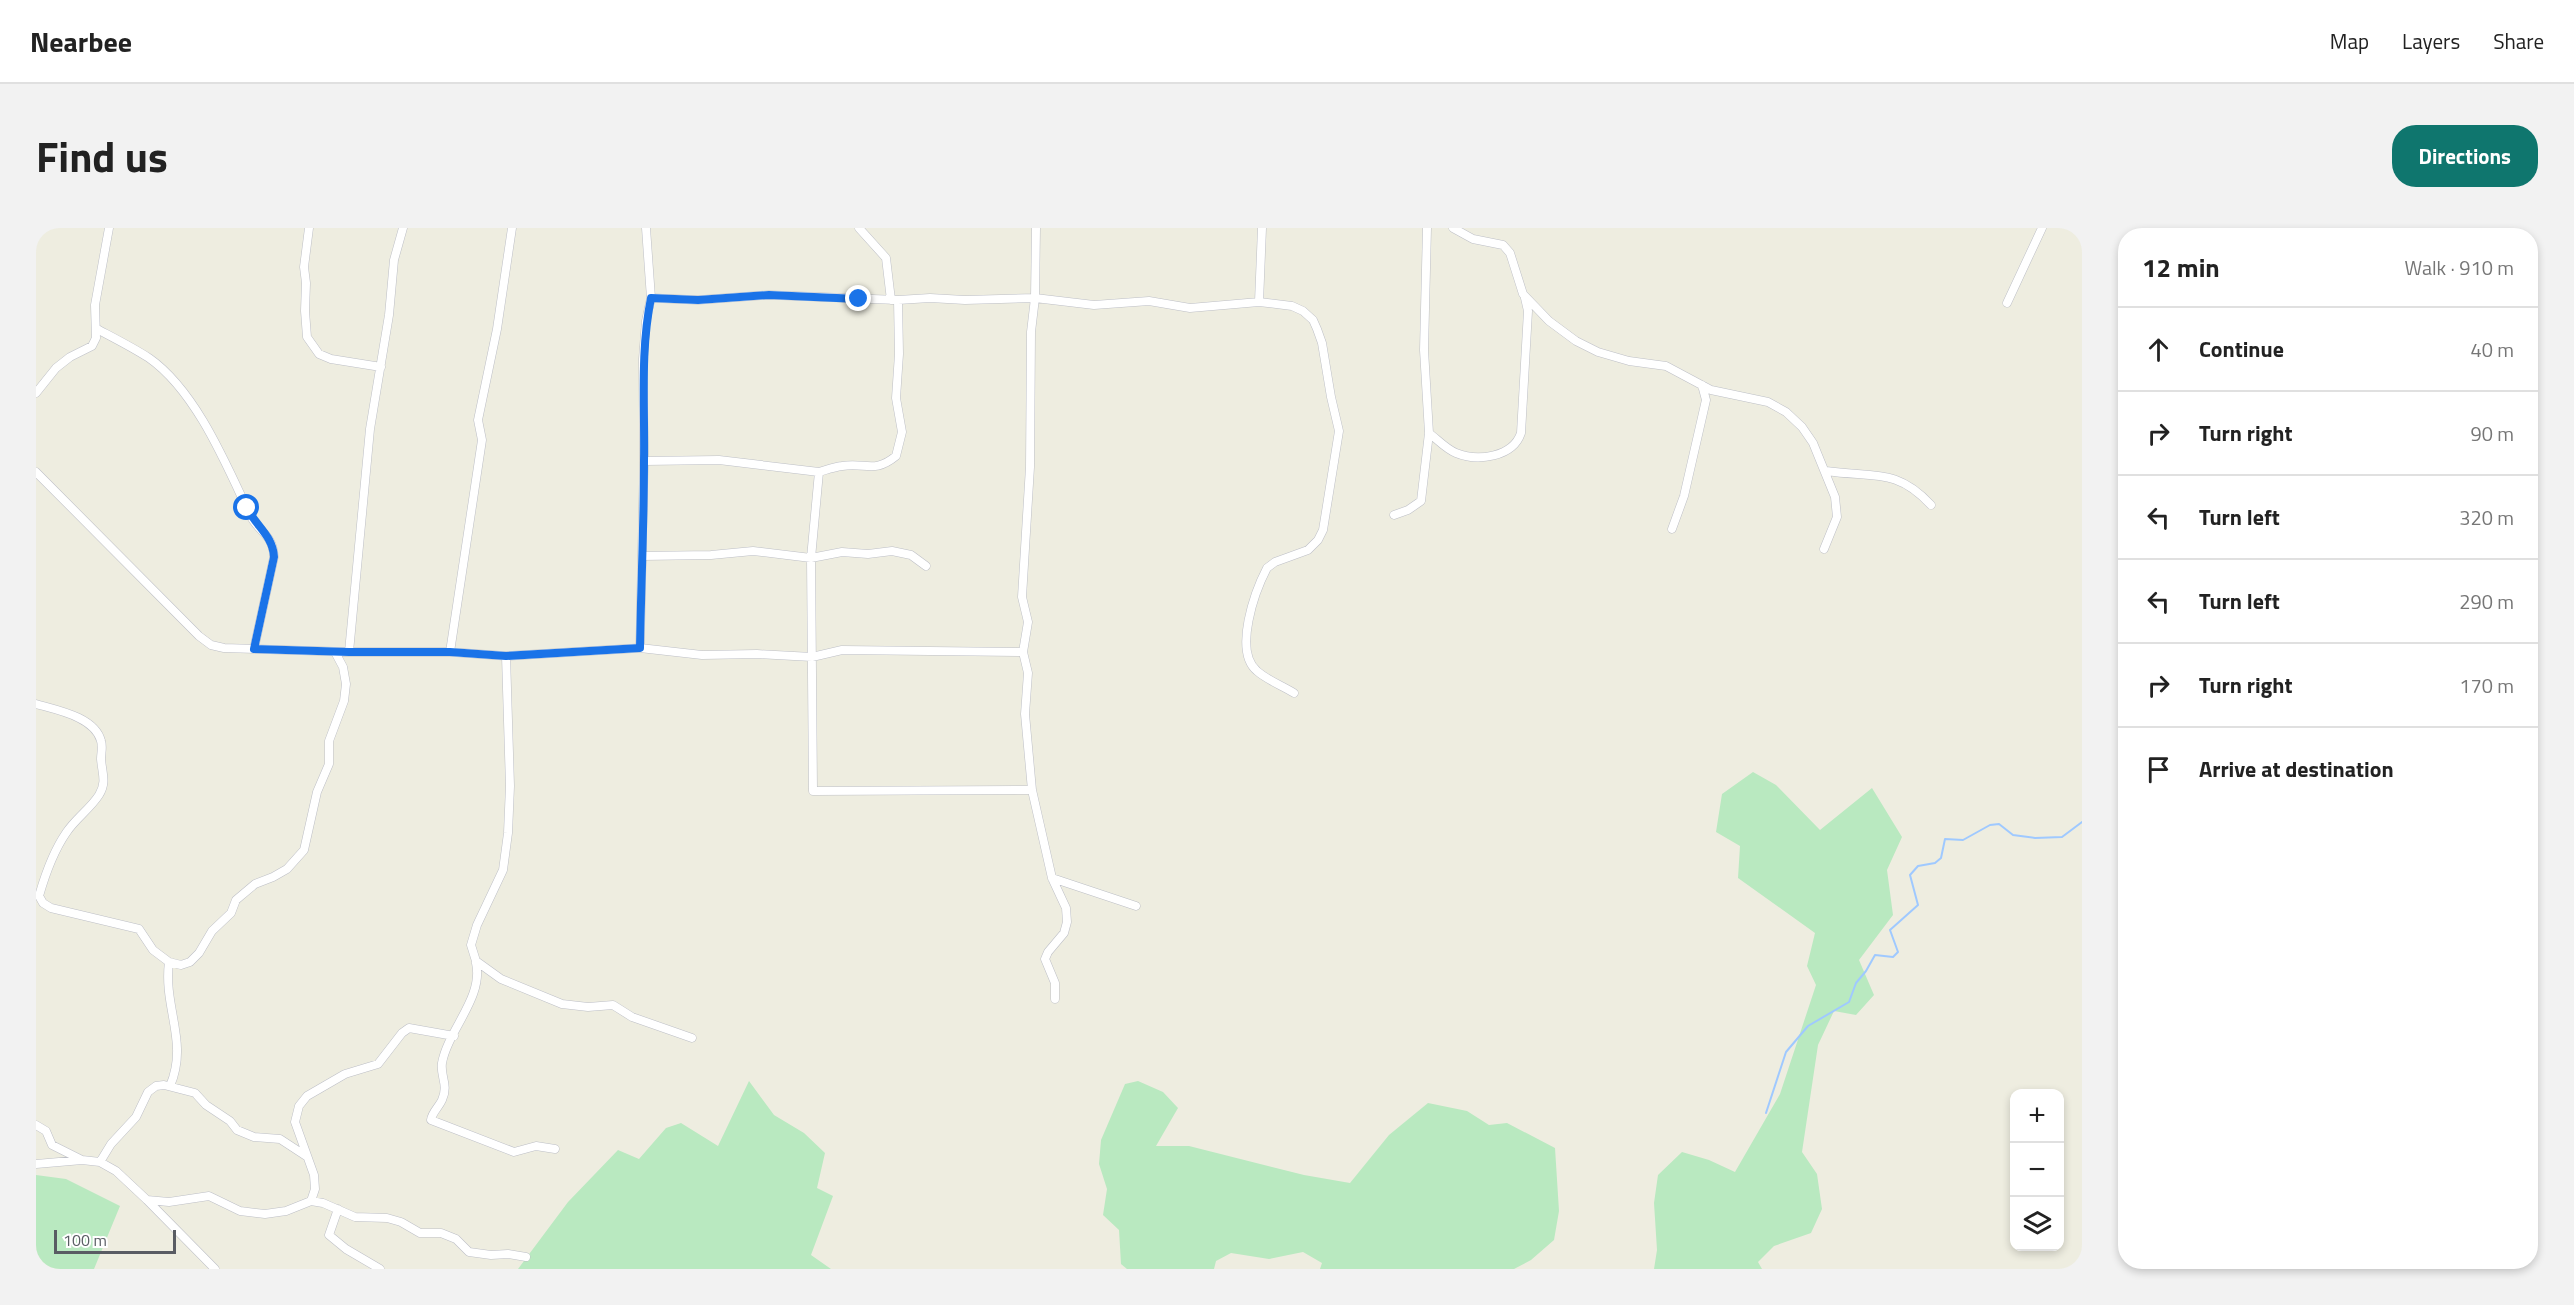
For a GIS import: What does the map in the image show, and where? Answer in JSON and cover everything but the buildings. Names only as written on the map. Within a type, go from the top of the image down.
[{"type":"street","points":[[36,393],[56,368],[70,357],[92,346],[97,329],[95,305],[109,228]]},
{"type":"street","points":[[309,228],[304,267],[307,338],[319,354],[331,359],[381,367]]},
{"type":"street","points":[[349,652],[370,429],[381,367],[394,260],[403,228]]},
{"type":"street","points":[[450,652],[482,440],[478,420],[497,329],[512,228]]},
{"type":"street","points":[[640,648],[644,460],[643,359],[646,321],[651,298],[646,228]]},
{"type":"street","points":[[644,460],[719,460],[819,472],[841,466],[885,465],[896,456],[902,432],[896,398],[898,371],[895,300],[886,258],[859,228]]},
{"type":"street","points":[[1036,228],[1030,466],[1022,597],[1028,622],[1023,652],[1028,673],[1025,714],[1032,790],[1052,878],[1066,908],[1067,922],[1064,933],[1045,959],[1055,983],[1055,999]]},
{"type":"street","points":[[1259,302],[1262,228]]},
{"type":"street","points":[[1394,515],[1408,510],[1421,501],[1429,433],[1424,350],[1427,228]]},
{"type":"street","points":[[1429,433],[1457,454],[1489,458],[1499,451],[1512,448],[1521,433],[1528,311],[1510,254],[1503,246],[1473,239],[1453,228]]},
{"type":"street","points":[[2007,303],[2042,228]]},
{"type":"street","points":[[1523,294],[1549,321],[1576,341],[1598,352],[1629,361],[1666,366],[1711,390],[1768,402],[1785,412],[1802,427],[1813,443],[1835,497],[1837,517],[1824,549]]},
{"type":"street","points":[[651,298],[698,300],[769,295],[895,300],[1035,298],[1094,305],[1149,301],[1190,308],[1259,302],[1292,306],[1303,311],[1312,320],[1322,343],[1339,431],[1323,530],[1318,540],[1308,550],[1275,562],[1267,568],[1253,601],[1248,625],[1248,657],[1252,664],[1257,671],[1294,693]]},
{"type":"street","points":[[97,329],[149,359],[178,386],[241,492],[254,522],[273,544],[274,557],[254,649]]},
{"type":"street","points":[[1672,529],[1684,496],[1706,400],[1702,386]]},
{"type":"street","points":[[1826,471],[1852,475],[1878,474],[1900,480],[1919,492],[1931,505]]},
{"type":"street","points":[[36,472],[200,636],[212,645],[224,648],[335,652],[450,652],[506,656],[640,648],[702,655],[757,654],[812,657],[842,650],[1023,652]]},
{"type":"street","points":[[819,472],[811,558],[813,791],[1032,790]]},
{"type":"street","points":[[642,556],[711,555],[753,551],[811,558],[842,552],[868,554],[892,551],[911,555],[926,566]]},
{"type":"street","points":[[36,704],[62,711],[85,721],[99,734],[104,772],[104,784],[98,796],[66,833],[45,876],[39,897],[51,908],[139,929],[153,950],[169,962],[181,965],[190,962],[199,953],[212,931],[231,913],[236,900],[255,884],[273,878],[287,869],[304,850],[317,792],[329,764],[329,741],[344,701],[345,675],[335,652]]},
{"type":"street","points":[[506,656],[510,786],[508,833],[503,870],[477,925],[471,945],[478,973],[472,993],[442,1063],[446,1084],[442,1100],[432,1120],[514,1152],[536,1146],[555,1149]]},
{"type":"street","points":[[1052,878],[1136,906]]},
{"type":"street","points":[[476,961],[501,979],[562,1004],[588,1007],[613,1005],[632,1017],[692,1038]]},
{"type":"street","points":[[169,962],[168,998],[178,1037],[177,1065],[170,1086]]},
{"type":"street","points":[[310,1201],[315,1189],[314,1175],[295,1122],[299,1106],[307,1096],[345,1074],[378,1064],[402,1033],[409,1028],[453,1036]]},
{"type":"street","points":[[100,1162],[111,1144],[136,1117],[148,1092],[156,1086],[170,1086],[195,1093],[206,1106],[230,1121],[237,1130],[254,1137],[280,1139],[307,1157]]},
{"type":"street","points":[[36,1125],[46,1131],[52,1145],[82,1160]]},
{"type":"street","points":[[36,1164],[82,1160],[100,1162],[116,1172],[147,1200],[215,1269]]},
{"type":"street","points":[[147,1200],[169,1202],[209,1196],[240,1211],[266,1214],[286,1211],[310,1201],[338,1209],[355,1217],[376,1217],[401,1222],[420,1233],[441,1233],[456,1239],[470,1252],[526,1257]]},
{"type":"street","points":[[338,1209],[329,1235],[346,1249],[380,1269]]},
{"type":"green space","points":[[1753,772],[1776,785],[1820,830],[1872,788],[1902,837],[1887,870],[1893,915],[1859,960],[1874,995],[1856,1015],[1834,1011],[1818,1045],[1802,1152],[1817,1174],[1822,1209],[1811,1233],[1774,1246],[1758,1262],[1762,1269],[1654,1269],[1657,1250],[1654,1203],[1658,1175],[1682,1152],[1709,1160],[1735,1172],[1780,1094],[1816,985],[1807,966],[1815,933],[1738,878],[1740,846],[1716,832],[1722,794]]},
{"type":"green space","points":[[749,1081],[774,1115],[804,1133],[825,1153],[817,1188],[833,1196],[811,1255],[831,1269],[518,1269],[568,1202],[618,1150],[639,1159],[666,1128],[681,1123],[718,1146]]},
{"type":"green space","points":[[1138,1081],[1163,1092],[1178,1108],[1156,1146],[1189,1146],[1304,1175],[1350,1183],[1389,1135],[1428,1103],[1467,1111],[1489,1125],[1507,1123],[1555,1148],[1559,1211],[1554,1240],[1531,1260],[1514,1269],[1320,1269],[1322,1263],[1303,1252],[1269,1259],[1231,1253],[1216,1261],[1214,1269],[1127,1269],[1121,1264],[1119,1230],[1103,1215],[1107,1189],[1099,1164],[1101,1140],[1125,1084]]},
{"type":"green space","points":[[36,1175],[66,1179],[120,1206],[94,1269],[36,1269]]},
{"type":"waterway","points":[[1766,1113],[1786,1052],[1808,1026],[1849,1002],[1856,983],[1875,955],[1893,957],[1898,952],[1890,930],[1918,905],[1910,875],[1918,866],[1935,863],[1941,858],[1945,839],[1963,840],[1990,825],[1999,824],[2013,835],[2035,838],[2062,837],[2082,822]]},
{"type":"route","points":[[247,508],[254,522],[269,536],[273,544],[274,557],[254,649],[450,652],[506,656],[640,648],[644,460],[643,359],[646,321],[651,298],[698,300],[769,295],[859,299]]}]
